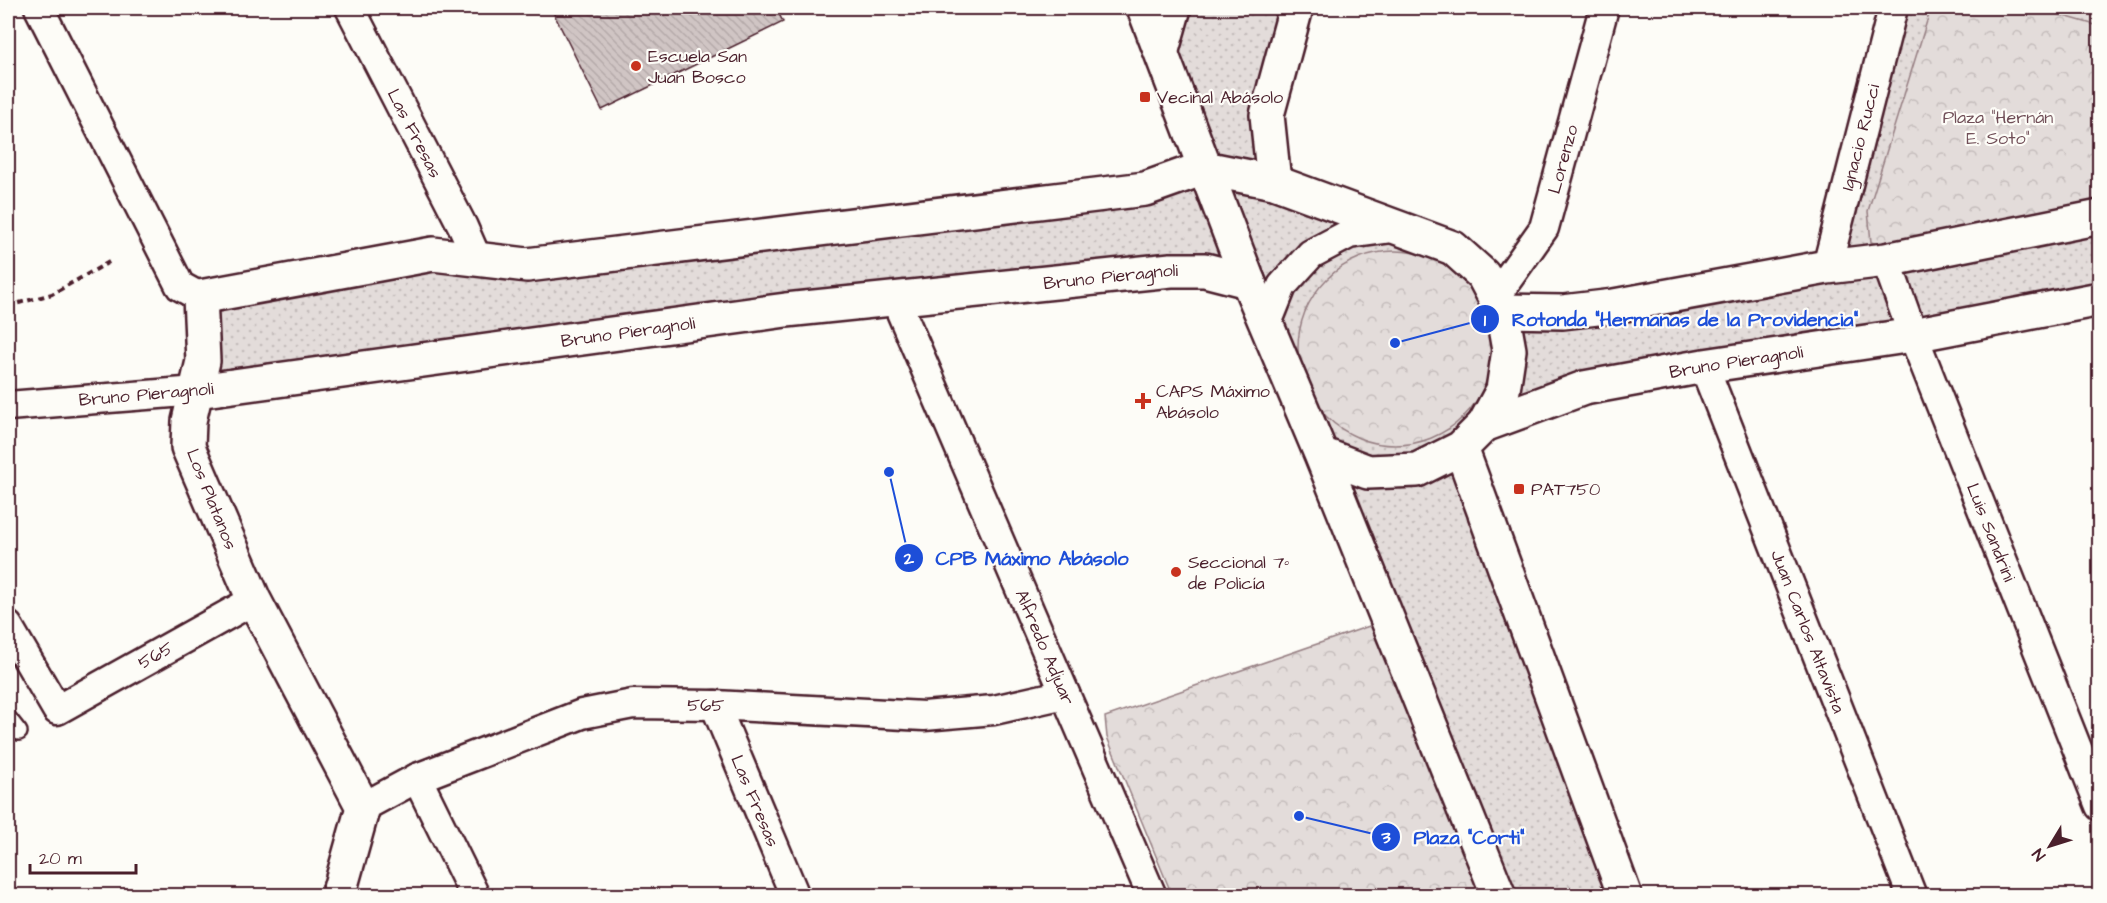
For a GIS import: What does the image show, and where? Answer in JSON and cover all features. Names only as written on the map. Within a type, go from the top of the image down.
[{"type":"street","points":[[39,8],[180,286],[200,297],[433,254],[526,265],[1145,189],[1204,168],[1274,182],[1392,228],[1453,248],[1483,275],[1498,304],[1509,351],[1503,390],[1484,425],[1461,448],[1417,470],[1368,472],[1321,454]]},
{"type":"street","name":"Las Fresas","points":[[350,8],[477,259]]},
{"type":"street","points":[[1144,8],[1162,50],[1204,168],[1248,281],[1321,454],[1499,896]]},
{"type":"street","points":[[1162,50],[1174,8]]},
{"type":"street","points":[[1274,182],[1267,115],[1296,8]]},
{"type":"street","name":"Lorenzo","points":[[1498,304],[1544,228],[1604,8]]},
{"type":"street","name":"Ignacio Rucci","points":[[1827,267],[1893,8]]},
{"type":"street","points":[[1498,304],[1563,312],[1614,306],[1827,267],[1886,260],[2100,217]]},
{"type":"street","points":[[1266,326],[1282,286],[1311,254],[1349,234],[1392,228]]},
{"type":"street","name":"Luis Sandrini","points":[[1886,260],[1913,335],[2100,806]]},
{"type":"street","name":"Bruno Pieragnoli","points":[[8,406],[197,391],[895,298],[1171,270],[1205,270],[1248,281]]},
{"type":"street","name":"Los Platanos","points":[[200,297],[203,361],[189,421],[189,447],[254,600],[363,807]]},
{"type":"street","name":"Alfredo Adjuar","points":[[895,298],[1152,896]]},
{"type":"street","name":"Bruno Pieragnoli","points":[[1484,425],[1584,388],[1704,366],[1913,335],[2100,299]]},
{"type":"street","name":"Juan Carlos Altavista","points":[[1704,366],[1912,896]]},
{"type":"street","points":[[1461,448],[1625,896]]},
{"type":"street","name":"565","points":[[8,626],[57,710],[254,600]]},
{"type":"street","name":"565","points":[[363,807],[417,778],[582,714],[633,704],[715,705],[924,716],[994,710],[1065,694]]},
{"type":"street","name":"Las Fresas","points":[[715,705],[795,896]]},
{"type":"street","points":[[417,778],[475,896]]},
{"type":"street","points":[[338,896],[363,807]]},
{"type":"lane","points":[[8,718],[19,732]]},
{"type":"path","points":[[8,306],[52,294],[111,261]]},
{"type":"green space","points":[[1174,8],[1296,8],[1274,182],[1453,248],[1502,311],[1827,268],[1893,8],[2099,8],[2099,299],[1584,388],[1461,448],[1625,895],[1499,895],[1247,281],[1205,270],[197,391],[200,297],[433,254],[527,265],[1203,168],[1162,50]]},
{"type":"green space","name":"Plaza “Hernán E. Soto”","points":[[1931,8],[2036,8],[2099,26],[2099,208],[1905,252],[1871,242],[1868,211]]},
{"type":"green space","points":[[1385,251],[1405,251],[1441,262],[1464,279],[1476,294],[1485,311],[1492,338],[1492,358],[1485,385],[1476,402],[1464,417],[1449,429],[1432,438],[1405,445],[1385,445],[1349,434],[1320,410],[1309,394],[1302,376],[1298,358],[1298,338],[1309,302],[1333,273],[1349,262],[1367,255]]},
{"type":"green space","points":[[1381,622],[1490,895],[1172,895],[1107,737],[1105,717]]},
{"type":"building","name":"Escuela San Juan Bosco","points":[[551,8],[776,8],[783,22],[602,110]]},
{"type":"place","name":"Escuela San Juan Bosco","points":[[636,66]]},
{"type":"place","name":"Vecinal Abásolo","points":[[1145,97]]},
{"type":"place","name":"Rotonda “Hermanas de la Providencia”","points":[[1395,343]]},
{"type":"place","name":"CAPS Máximo Abásolo","points":[[1143,401]]},
{"type":"place","name":"CPB Máximo Abásolo","points":[[889,472]]},
{"type":"place","name":"PAT750","points":[[1519,489]]},
{"type":"place","name":"Seccional 7º de Policía","points":[[1176,572]]},
{"type":"place","name":"Plaza “Corti”","points":[[1299,816]]}]
